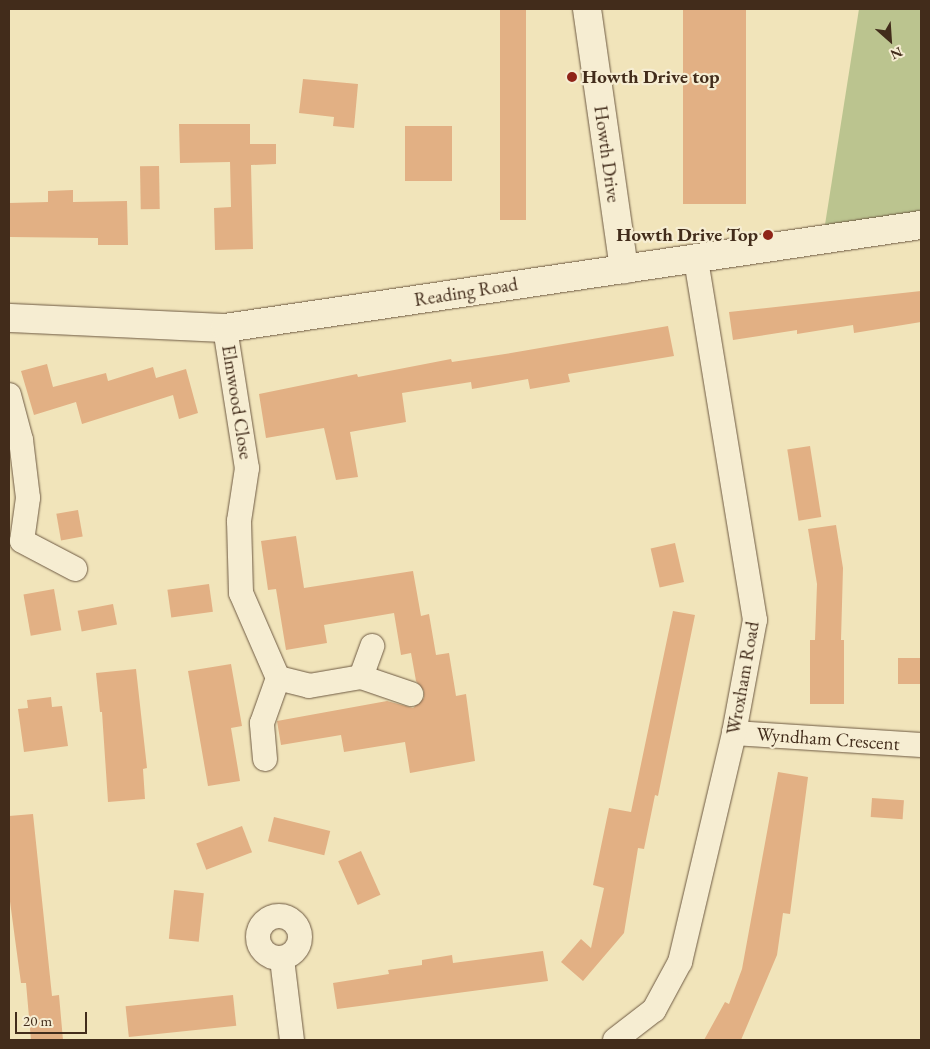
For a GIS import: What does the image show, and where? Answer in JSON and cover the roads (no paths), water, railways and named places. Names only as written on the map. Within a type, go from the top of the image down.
[{"type":"street","name":"Howth Drive","points":[[587,9],[624,269]]},
{"type":"street","name":"Reading Road","points":[[9,318],[226,328],[921,225]]},
{"type":"street","name":"Wroxham Road","points":[[617,1040],[654,1010],[680,962],[734,733],[755,620],[696,258]]},
{"type":"street","name":"Elmwood Close","points":[[226,328],[247,468],[239,521],[241,593],[278,678]]},
{"type":"street","points":[[9,395],[21,440],[28,498],[15,542],[75,569]]},
{"type":"street","points":[[361,677],[372,646]]},
{"type":"street","points":[[266,759],[262,723],[278,678],[309,686],[361,677],[411,694]]},
{"type":"street","name":"Wyndham Crescent","points":[[734,733],[921,745]]},
{"type":"street","points":[[282,959],[292,1040]]},
{"type":"place","name":"Howth Drive top","points":[[572,77]]},
{"type":"place","name":"Howth Drive Top","points":[[768,235]]}]
